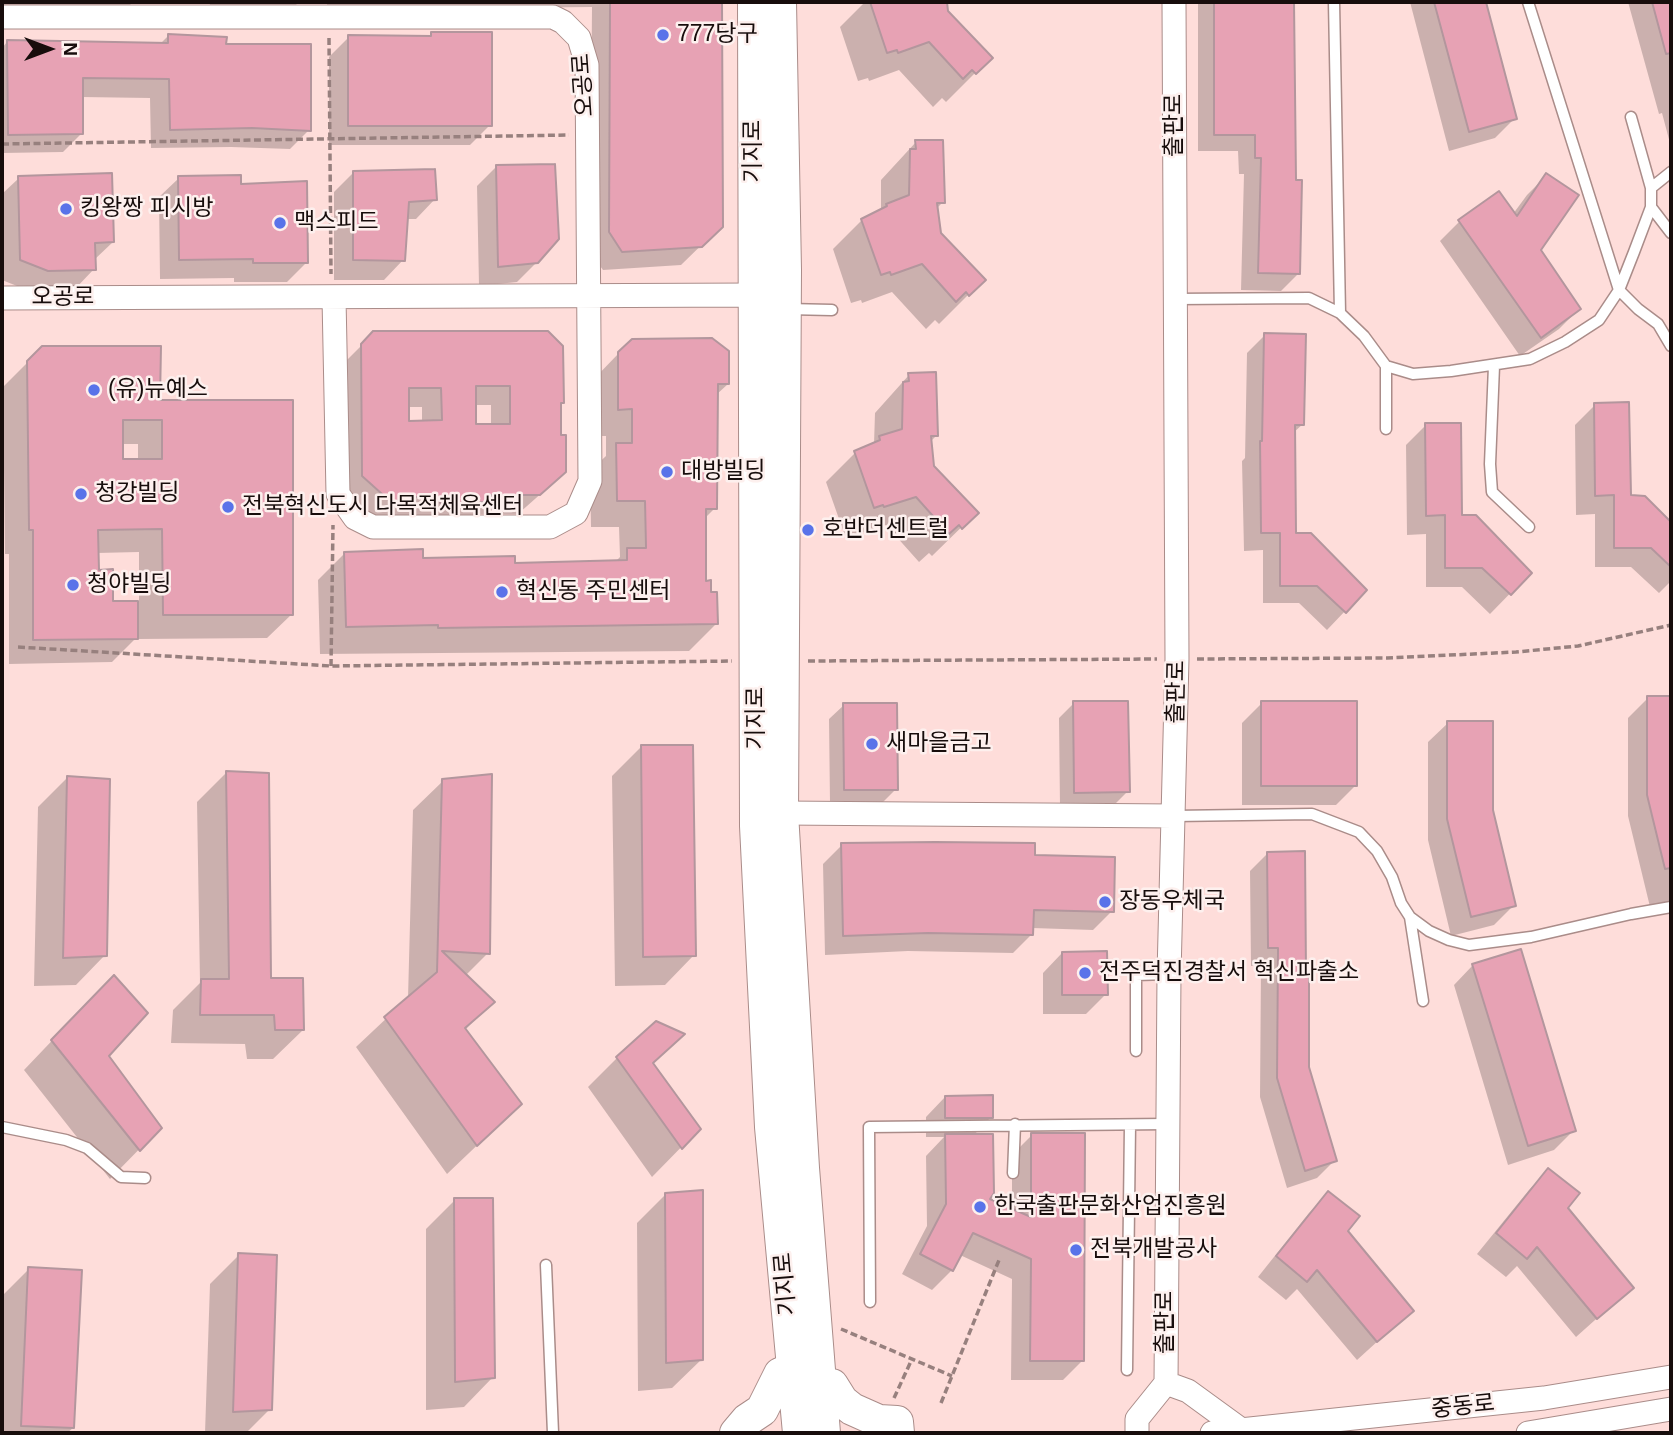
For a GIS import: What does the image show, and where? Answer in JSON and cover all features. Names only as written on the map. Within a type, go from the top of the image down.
[{"type":"street","name":"기지로","points":[[754,2],[756,826],[771,1127],[807,1375],[824,1433]]},
{"type":"street","name":"기지로","points":[[780,2],[785,309],[782,813],[803,1168],[807,1375],[799,1433]]},
{"type":"street","name":"출판로","points":[[1137,1433],[1137,1419],[1166,1383],[1169,974],[1177,659],[1174,2]]},
{"type":"street","name":"오공로","points":[[2,17],[329,16],[553,18],[563,22],[579,38],[587,65],[590,481],[576,513],[550,527],[373,527],[355,518],[338,494],[334,298]]},
{"type":"street","name":"오공로","points":[[2,298],[755,295],[785,309]]},
{"type":"street","points":[[782,813],[1174,816]]},
{"type":"street","points":[[736,1433],[762,1409],[780,1374],[807,1375],[832,1385],[842,1401],[852,1409],[879,1421],[897,1422],[895,1418]]},
{"type":"street","name":"중동로","points":[[1212,1433],[1544,1398],[1671,1377]]},
{"type":"street","name":"출판로","points":[[1166,1383],[1188,1391],[1243,1431]]},
{"type":"street","points":[[1528,1433],[1671,1409]]},
{"type":"lane","points":[[1334,2],[1340,313]]},
{"type":"lane","points":[[1528,2],[1619,290],[1637,309],[1658,324],[1671,346]]},
{"type":"lane","points":[[1386,366],[1413,374],[1494,366],[1530,359],[1565,342],[1599,320],[1619,290],[1651,207],[1651,188],[1631,117]]},
{"type":"lane","points":[[1651,188],[1671,172]]},
{"type":"lane","points":[[1651,207],[1671,233]]},
{"type":"lane","points":[[1175,299],[1309,299],[1340,313],[1364,336],[1386,366],[1386,429]]},
{"type":"lane","points":[[785,309],[832,310]]},
{"type":"lane","points":[[1494,366],[1490,464],[1492,492],[1529,527]]},
{"type":"lane","points":[[1174,816],[1312,814],[1359,832],[1377,850],[1410,917],[1429,932],[1469,945],[1531,937],[1671,907]]},
{"type":"lane","points":[[1410,917],[1423,1001]]},
{"type":"lane","points":[[1136,1051],[1136,975],[1169,974]]},
{"type":"lane","points":[[1013,1173],[1015,1124]]},
{"type":"lane","points":[[870,1302],[869,1127],[1167,1124]]},
{"type":"lane","points":[[1127,1370],[1130,1125]]},
{"type":"lane","points":[[2,1127],[66,1140],[87,1148],[121,1177],[145,1178]]},
{"type":"lane","points":[[546,1265],[553,1433]]},
{"type":"path","points":[[329,16],[331,274]]},
{"type":"path","points":[[2,144],[571,135]]},
{"type":"path","points":[[331,666],[333,525]]},
{"type":"path","points":[[803,662],[1387,658],[1516,652],[1578,646],[1671,625]]},
{"type":"path","points":[[18,647],[331,666],[734,661]]},
{"type":"path","points":[[941,1403],[999,1260]]},
{"type":"path","points":[[835,1326],[952,1376]]},
{"type":"path","points":[[895,1418],[912,1359]]},
{"type":"building","points":[[610,2],[722,2],[723,227],[702,247],[622,252],[609,232]]},
{"type":"building","points":[[870,2],[947,2],[948,11],[993,58],[976,74],[972,70],[963,79],[929,42],[898,53],[897,50],[887,53]]},
{"type":"building","points":[[1214,2],[1294,2],[1296,180],[1302,180],[1300,274],[1258,273],[1261,158],[1255,158],[1255,135],[1214,135]]},
{"type":"building","points":[[1434,2],[1486,2],[1517,119],[1469,132]]},
{"type":"building","points":[[1652,2],[1671,2],[1671,53],[1666,54]]},
{"type":"building","points":[[431,32],[492,32],[492,126],[348,126],[348,35],[431,36]]},
{"type":"building","points":[[168,34],[227,37],[226,44],[311,44],[311,131],[252,128],[170,130],[169,79],[83,78],[83,134],[8,135],[7,40],[168,43]]},
{"type":"building","points":[[915,140],[943,140],[945,203],[937,203],[941,233],[986,280],[969,296],[966,292],[956,302],[922,264],[891,275],[890,272],[881,275],[861,219],[887,206],[886,204],[909,195],[910,149],[916,149]]},
{"type":"building","points":[[555,164],[559,239],[538,263],[498,267],[496,165]]},
{"type":"building","points":[[435,169],[437,200],[409,202],[405,261],[353,260],[353,171]]},
{"type":"building","name":"킹왕짱 피시방","points":[[112,173],[114,242],[95,243],[96,270],[48,271],[20,260],[18,176]]},
{"type":"building","points":[[1546,173],[1579,195],[1541,250],[1581,309],[1541,338],[1458,220],[1499,191],[1517,216]]},
{"type":"building","points":[[241,175],[241,184],[307,181],[308,263],[253,263],[253,259],[179,260],[178,176]]},
{"type":"building","points":[[373,331],[548,331],[563,346],[564,403],[561,403],[561,435],[566,435],[566,472],[540,495],[491,495],[491,502],[440,503],[440,497],[408,497],[408,503],[392,503],[362,476],[361,344]],"holes":[[[476,386],[510,386],[510,424],[476,424]],[[409,388],[441,388],[442,420],[409,421]]]},
{"type":"building","points":[[1264,333],[1306,334],[1304,425],[1295,425],[1296,533],[1311,533],[1367,590],[1346,613],[1317,586],[1280,586],[1280,533],[1261,533],[1260,441]]},
{"type":"building","points":[[712,338],[729,351],[729,384],[718,384],[717,509],[706,509],[706,581],[711,580],[711,592],[717,592],[718,624],[346,627],[344,552],[423,549],[423,558],[515,556],[515,563],[627,560],[627,548],[646,548],[645,501],[617,501],[616,443],[632,443],[632,409],[618,410],[618,352],[632,339]]},
{"type":"building","points":[[42,346],[161,346],[160,400],[293,400],[293,615],[163,615],[162,529],[98,530],[99,570],[113,569],[113,601],[138,601],[138,639],[33,640],[33,530],[29,530],[27,361]],"holes":[[[123,420],[162,420],[162,459],[123,459]]]},
{"type":"building","points":[[936,372],[938,436],[931,436],[934,466],[979,513],[962,529],[959,525],[949,534],[916,497],[874,508],[854,451],[880,440],[879,436],[902,429],[903,382],[909,381],[908,373]]},
{"type":"building","points":[[1629,402],[1631,495],[1645,496],[1671,522],[1671,567],[1651,548],[1614,548],[1614,495],[1595,496],[1594,403]]},
{"type":"building","points":[[1425,423],[1461,423],[1462,515],[1476,515],[1532,573],[1511,595],[1482,568],[1445,568],[1445,515],[1426,516]]},
{"type":"building","points":[[1647,696],[1671,696],[1671,868],[1665,869],[1647,795]]},
{"type":"building","points":[[1073,701],[1128,701],[1130,792],[1074,793]]},
{"type":"building","points":[[1261,701],[1357,701],[1357,786],[1261,786]]},
{"type":"building","points":[[843,703],[897,703],[898,790],[844,790]]},
{"type":"building","points":[[1447,721],[1493,721],[1493,810],[1516,906],[1471,917],[1447,819]]},
{"type":"building","points":[[641,745],[693,745],[696,956],[643,957]]},
{"type":"building","points":[[226,771],[269,773],[271,978],[303,978],[304,1030],[275,1030],[274,1015],[200,1015],[201,979],[229,979]]},
{"type":"building","points":[[492,774],[490,954],[442,951],[495,1002],[465,1028],[522,1104],[477,1146],[384,1017],[437,972],[442,779]]},
{"type":"building","points":[[67,776],[110,779],[107,956],[63,958]]},
{"type":"building","points":[[841,843],[1035,843],[1035,855],[1115,857],[1114,912],[1034,910],[1033,935],[928,933],[843,936]]},
{"type":"building","points":[[1305,851],[1309,1067],[1337,1161],[1305,1171],[1277,1078],[1278,948],[1268,948],[1267,852]]},
{"type":"building","points":[[1521,949],[1576,1131],[1528,1146],[1472,964]]},
{"type":"building","name":"전주덕진경찰서 혁신파출소","points":[[1107,951],[1108,995],[1062,995],[1062,952]]},
{"type":"building","points":[[114,975],[148,1013],[109,1056],[162,1128],[140,1151],[51,1040]]},
{"type":"building","points":[[656,1021],[685,1034],[653,1063],[701,1129],[682,1149],[616,1057]]},
{"type":"building","points":[[993,1095],[993,1118],[945,1118],[945,1096]]},
{"type":"building","points":[[1031,1133],[1085,1133],[1084,1361],[1030,1361],[1031,1259],[973,1233],[953,1271],[920,1254],[946,1204],[945,1134],[993,1134],[994,1193],[990,1199],[1031,1217]]},
{"type":"building","points":[[1548,1168],[1580,1193],[1568,1208],[1634,1288],[1597,1319],[1537,1247],[1527,1259],[1496,1233]]},
{"type":"building","points":[[703,1190],[703,1360],[666,1363],[665,1193]]},
{"type":"building","points":[[1328,1191],[1360,1216],[1348,1231],[1414,1311],[1377,1342],[1317,1270],[1307,1282],[1276,1256]]},
{"type":"building","points":[[454,1198],[493,1198],[495,1378],[455,1382]]},
{"type":"building","points":[[238,1253],[277,1255],[272,1410],[233,1412]]},
{"type":"building","points":[[28,1267],[82,1270],[74,1428],[21,1426]]},
{"type":"place","name":"777당구","points":[[663,35]]},
{"type":"place","name":"킹왕짱 피시방","points":[[66,209]]},
{"type":"place","name":"맥스피드","points":[[280,223]]},
{"type":"place","name":"(유)뉴예스","points":[[94,390]]},
{"type":"place","name":"대방빌딩","points":[[667,472]]},
{"type":"place","name":"청강빌딩","points":[[81,494]]},
{"type":"place","name":"전북혁신도시 다목적체육센터","points":[[228,507]]},
{"type":"place","name":"호반더센트럴","points":[[808,530]]},
{"type":"place","name":"청야빌딩","points":[[73,585]]},
{"type":"place","name":"혁신동 주민센터","points":[[502,592]]},
{"type":"place","name":"새마을금고","points":[[872,744]]},
{"type":"place","name":"장동우체국","points":[[1105,902]]},
{"type":"place","name":"전주덕진경찰서 혁신파출소","points":[[1085,973]]},
{"type":"place","name":"한국출판문화산업진흥원","points":[[980,1207]]},
{"type":"place","name":"전북개발공사","points":[[1076,1250]]}]
